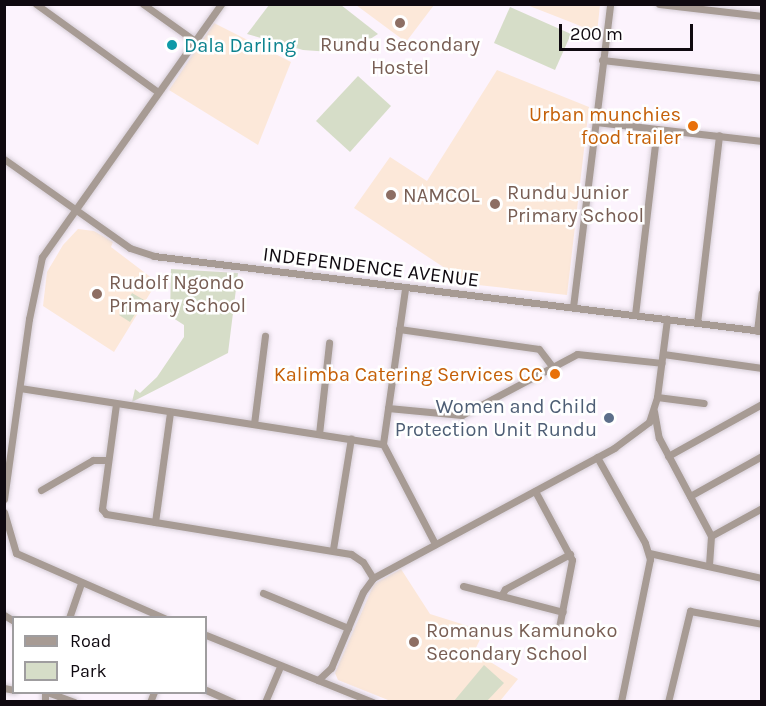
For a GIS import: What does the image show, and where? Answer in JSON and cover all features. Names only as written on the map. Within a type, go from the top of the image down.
[{"type":"street","points":[[36,4],[158,92]]},
{"type":"street","points":[[4,499],[36,273],[46,250],[220,4]]},
{"type":"street","points":[[573,307],[610,4]]},
{"type":"street","points":[[659,4],[762,16]]},
{"type":"street","points":[[144,5],[195,41]]},
{"type":"street","points":[[602,60],[762,78]]},
{"type":"street","points":[[596,122],[762,141]]},
{"type":"street","points":[[635,315],[657,129]]},
{"type":"street","points":[[697,323],[718,135]]},
{"type":"street","name":"INDEPENDENCE AVENUE","points":[[4,159],[142,253],[405,289],[573,307],[759,331]]},
{"type":"street","points":[[405,289],[383,444],[435,544]]},
{"type":"street","points":[[759,331],[762,293]]},
{"type":"street","points":[[667,319],[663,363],[654,411],[659,438],[711,536],[709,567]]},
{"type":"street","points":[[399,329],[538,348],[551,364]]},
{"type":"street","points":[[254,424],[265,336]]},
{"type":"street","points":[[319,434],[329,344]]},
{"type":"street","points":[[388,408],[457,416],[551,364],[583,353],[663,363]]},
{"type":"street","points":[[663,354],[762,368]]},
{"type":"street","points":[[20,388],[383,444]]},
{"type":"street","points":[[657,397],[704,403]]},
{"type":"street","points":[[116,404],[102,510],[155,522],[333,549],[357,556],[373,578]]},
{"type":"street","points":[[668,456],[762,404]]},
{"type":"street","points":[[318,680],[331,668],[363,592],[373,578],[597,457],[635,434],[654,411]]},
{"type":"street","points":[[155,522],[170,412]]},
{"type":"street","points":[[333,549],[351,438]]},
{"type":"street","points":[[690,496],[762,456]]},
{"type":"street","points":[[597,457],[649,554],[621,702]]},
{"type":"street","points":[[41,490],[93,460],[107,460]]},
{"type":"street","points":[[535,491],[570,554],[572,572],[558,633]]},
{"type":"street","points":[[711,536],[762,508]]},
{"type":"street","points":[[4,512],[14,552]]},
{"type":"street","points":[[4,547],[159,616]]},
{"type":"street","points":[[501,596],[505,590],[570,554]]},
{"type":"street","points":[[649,554],[762,578]]},
{"type":"street","points":[[70,616],[81,583]]},
{"type":"street","points":[[463,586],[563,612]]},
{"type":"street","points":[[263,593],[348,628]]},
{"type":"street","points":[[668,702],[690,611],[762,624]]},
{"type":"street","points":[[207,635],[373,702]]},
{"type":"street","points":[[265,702],[280,666]]},
{"type":"street","points":[[207,690],[233,702]]},
{"type":"street","points":[[56,699],[74,702]]},
{"type":"shaded area","name":"Rundu Secondary Hostel","points":[[356,5],[434,5],[406,42]]},
{"type":"shaded area","points":[[527,5],[600,5],[597,33],[573,23]]},
{"type":"shaded area","points":[[214,23],[291,62],[258,145],[169,90]]},
{"type":"shaded area","name":"Rundu Junior Primary School","points":[[497,70],[589,107],[567,295],[469,284],[354,208],[390,157],[427,181]]},
{"type":"shaded area","name":"Rudolf Ngondo Primary School","points":[[78,229],[94,231],[113,242],[111,247],[157,282],[114,352],[43,306],[47,272],[63,245]]},
{"type":"shaded area","name":"Romanus Kamunoko Secondary School","points":[[401,569],[430,614],[484,631],[474,652],[518,679],[500,701],[393,702],[338,680],[335,673],[374,584]]},
{"type":"green space","points":[[269,5],[341,5],[378,34],[364,43],[331,52],[303,50],[247,34]]},
{"type":"green space","points":[[510,7],[571,34],[555,70],[494,43]]},
{"type":"green space","points":[[358,76],[391,106],[350,152],[316,121]]},
{"type":"green space","points":[[171,269],[238,273],[228,353],[132,402],[135,389],[140,393],[157,377],[184,337],[184,325],[170,316]]},
{"type":"green space","points":[[132,293],[144,300],[130,322],[119,315]]},
{"type":"green space","points":[[484,665],[504,683],[487,701],[454,701]]},
{"type":"place","name":"Rundu Secondary Hostel","points":[[400,23]]},
{"type":"place","name":"Dala Darling","points":[[172,45]]},
{"type":"place","name":"Urban munchies food trailer","points":[[693,126]]},
{"type":"place","name":"NAMCOL","points":[[391,195]]},
{"type":"place","name":"Rundu Junior Primary School","points":[[495,204]]},
{"type":"place","name":"Rudolf Ngondo Primary School","points":[[97,294]]},
{"type":"place","name":"Kalimba Catering Services CC","points":[[555,374]]},
{"type":"place","name":"Women and Child Protection Unit Rundu","points":[[609,418]]},
{"type":"place","name":"Romanus Kamunoko Secondary School","points":[[414,642]]}]
